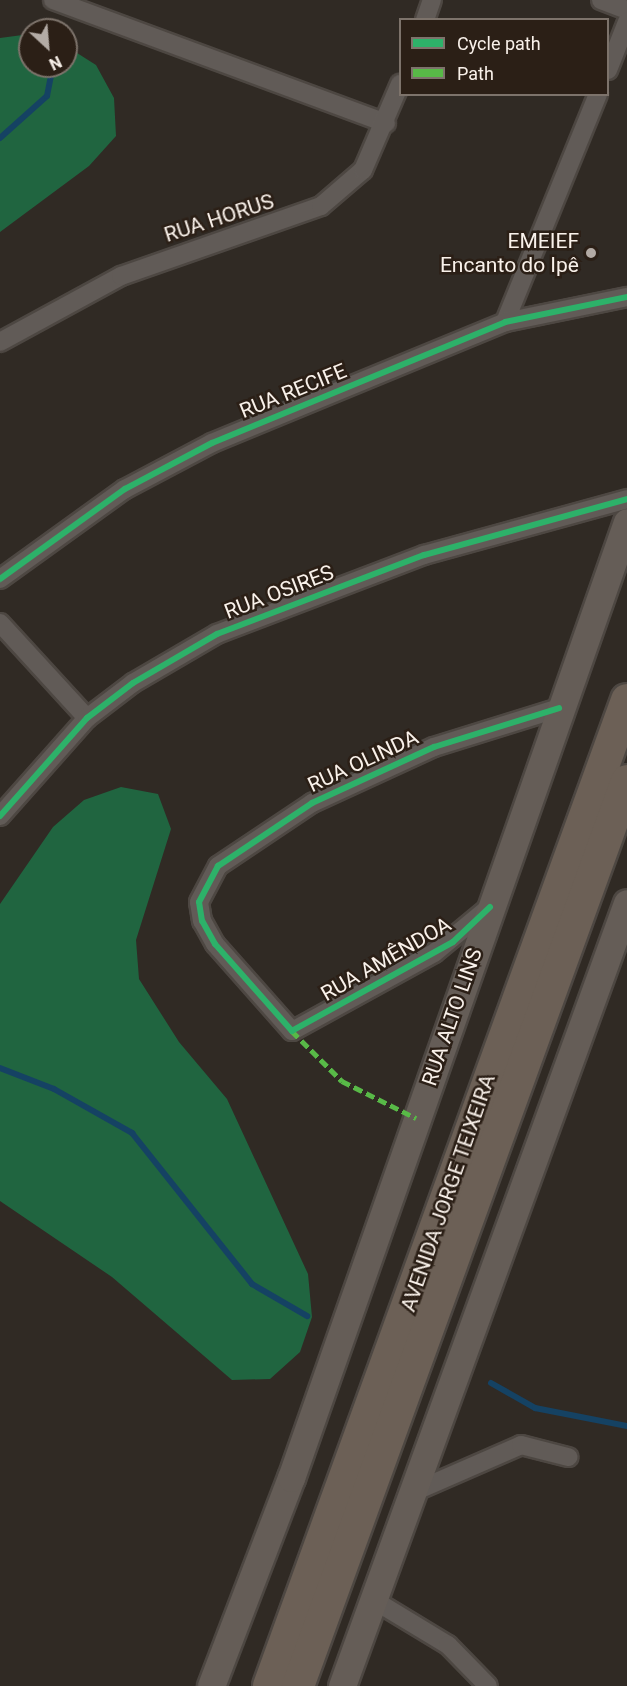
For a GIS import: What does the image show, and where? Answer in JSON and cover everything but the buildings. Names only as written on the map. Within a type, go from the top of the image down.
[{"type":"highway","name":"AVENIDA JORGE TEIXEIRA","points":[[269,1686],[627,700]]},
{"type":"highway","name":"AVENIDA JORGE TEIXEIRA","points":[[298,1686],[627,781]]},
{"type":"highway","points":[[311,1686],[341,1569]]},
{"type":"main road","name":"RUA ALTO LINS","points":[[211,1686],[291,1478],[559,708],[627,522]]},
{"type":"main road","points":[[342,1686],[409,1494],[627,903]]},
{"type":"street","points":[[53,0],[386,123]]},
{"type":"street","points":[[426,18],[432,0]]},
{"type":"street","points":[[602,0],[627,10]]},
{"type":"street","points":[[609,67],[627,22]]},
{"type":"street","name":"RUA HORUS","points":[[0,342],[68,300],[121,276],[321,206],[363,170],[386,123],[399,87]]},
{"type":"street","points":[[505,322],[597,96]]},
{"type":"street","name":"RUA RECIFE","points":[[0,579],[72,525],[169,464],[505,322],[627,297]]},
{"type":"street","name":"RUA OSIRES","points":[[0,816],[87,718],[174,657],[245,622],[424,555],[627,499]]},
{"type":"street","points":[[0,623],[87,718]]},
{"type":"street","name":"RUA OLINDA","points":[[292,1031],[204,927],[200,894],[218,866],[312,803],[372,774],[434,747],[559,708]]},
{"type":"street","name":"RUA AMÊNDOA","points":[[292,1031],[453,942],[490,907]]},
{"type":"street","points":[[409,1494],[521,1445],[568,1457]]},
{"type":"street","points":[[372,1599],[448,1645],[488,1686]]},
{"type":"green space","points":[[18,36],[18,78],[78,78],[78,54],[96,65],[114,98],[116,136],[89,166],[0,232],[0,38]]},
{"type":"green space","points":[[121,787],[158,794],[171,829],[136,940],[139,979],[179,1042],[227,1099],[308,1274],[312,1317],[300,1352],[270,1379],[232,1380],[112,1277],[0,1201],[0,904],[53,827],[84,800]]},
{"type":"waterway","points":[[0,138],[47,96],[51,78]]},
{"type":"waterway","points":[[0,1068],[54,1089],[132,1133],[252,1284],[307,1316]]},
{"type":"waterway","points":[[491,1383],[535,1408],[627,1426]]},
{"type":"marked path","points":[[292,1031],[342,1081],[416,1118]]},
{"type":"cycle path","points":[[0,579],[125,489],[212,443],[505,322],[627,297]]},
{"type":"cycle path","points":[[0,816],[87,718],[133,683],[217,634],[424,555],[627,499]]},
{"type":"cycle path","points":[[490,907],[453,942],[292,1031],[215,944],[202,921],[199,902],[218,866],[312,803],[434,747],[559,708]]},
{"type":"place","name":"EMEIEF Encanto do Ipê","points":[[591,253]]}]
